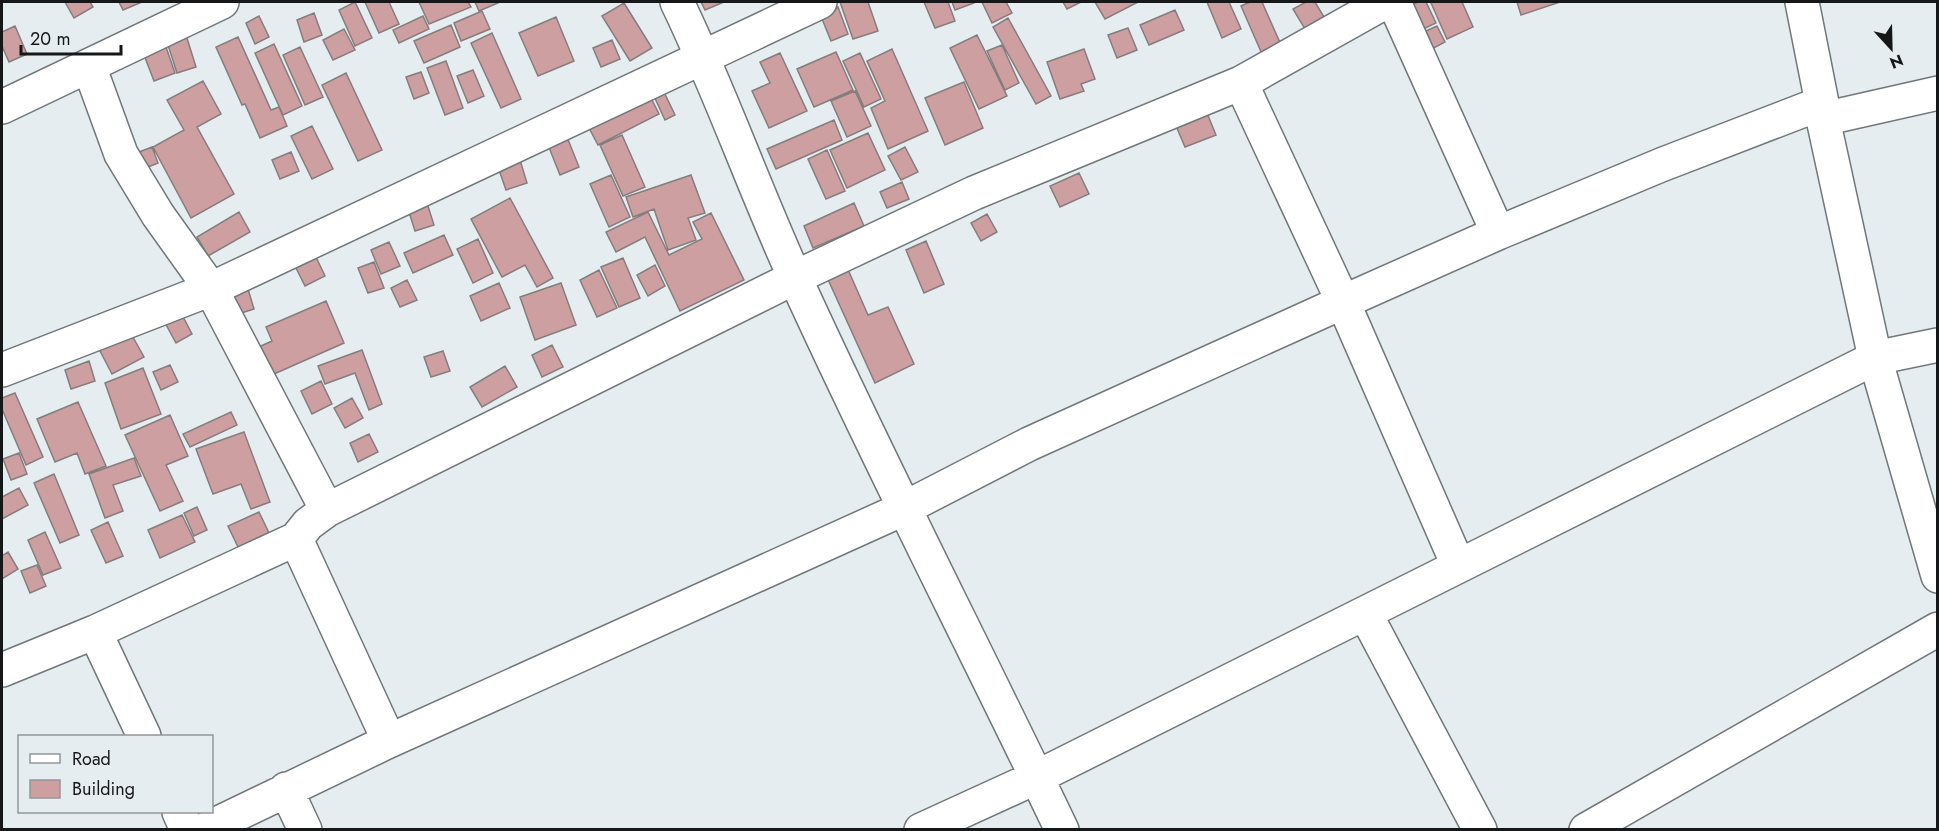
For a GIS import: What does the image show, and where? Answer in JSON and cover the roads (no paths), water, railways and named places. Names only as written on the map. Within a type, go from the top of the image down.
[{"type":"street","points":[[2,107],[222,2]]},
{"type":"street","points":[[677,2],[703,56],[794,278],[903,509],[1062,830]]},
{"type":"street","points":[[2,370],[211,289],[820,2]]},
{"type":"street","points":[[2,670],[95,632],[296,539],[308,524],[327,510],[794,278],[974,193],[1241,83],[1385,2]]},
{"type":"street","points":[[1394,2],[1498,233]]},
{"type":"street","points":[[1802,2],[1875,358],[1938,576]]},
{"type":"street","points":[[89,66],[121,154],[164,224],[211,289],[327,510]]},
{"type":"street","points":[[1241,83],[1343,302],[1458,565]]},
{"type":"street","points":[[204,830],[389,741],[903,509],[1029,444],[1498,233],[1661,165],[1823,111],[1938,93]]},
{"type":"street","points":[[921,830],[1037,777],[1139,724],[1366,615],[1458,565],[1674,461],[1875,358],[1938,345]]},
{"type":"street","points":[[296,539],[389,741]]},
{"type":"street","points":[[1366,615],[1480,830]]},
{"type":"street","points":[[1586,830],[1938,629]]},
{"type":"street","points":[[95,632],[144,735]]},
{"type":"street","points":[[286,789],[305,830]]},
{"type":"street","points":[[179,813],[187,830]]}]
